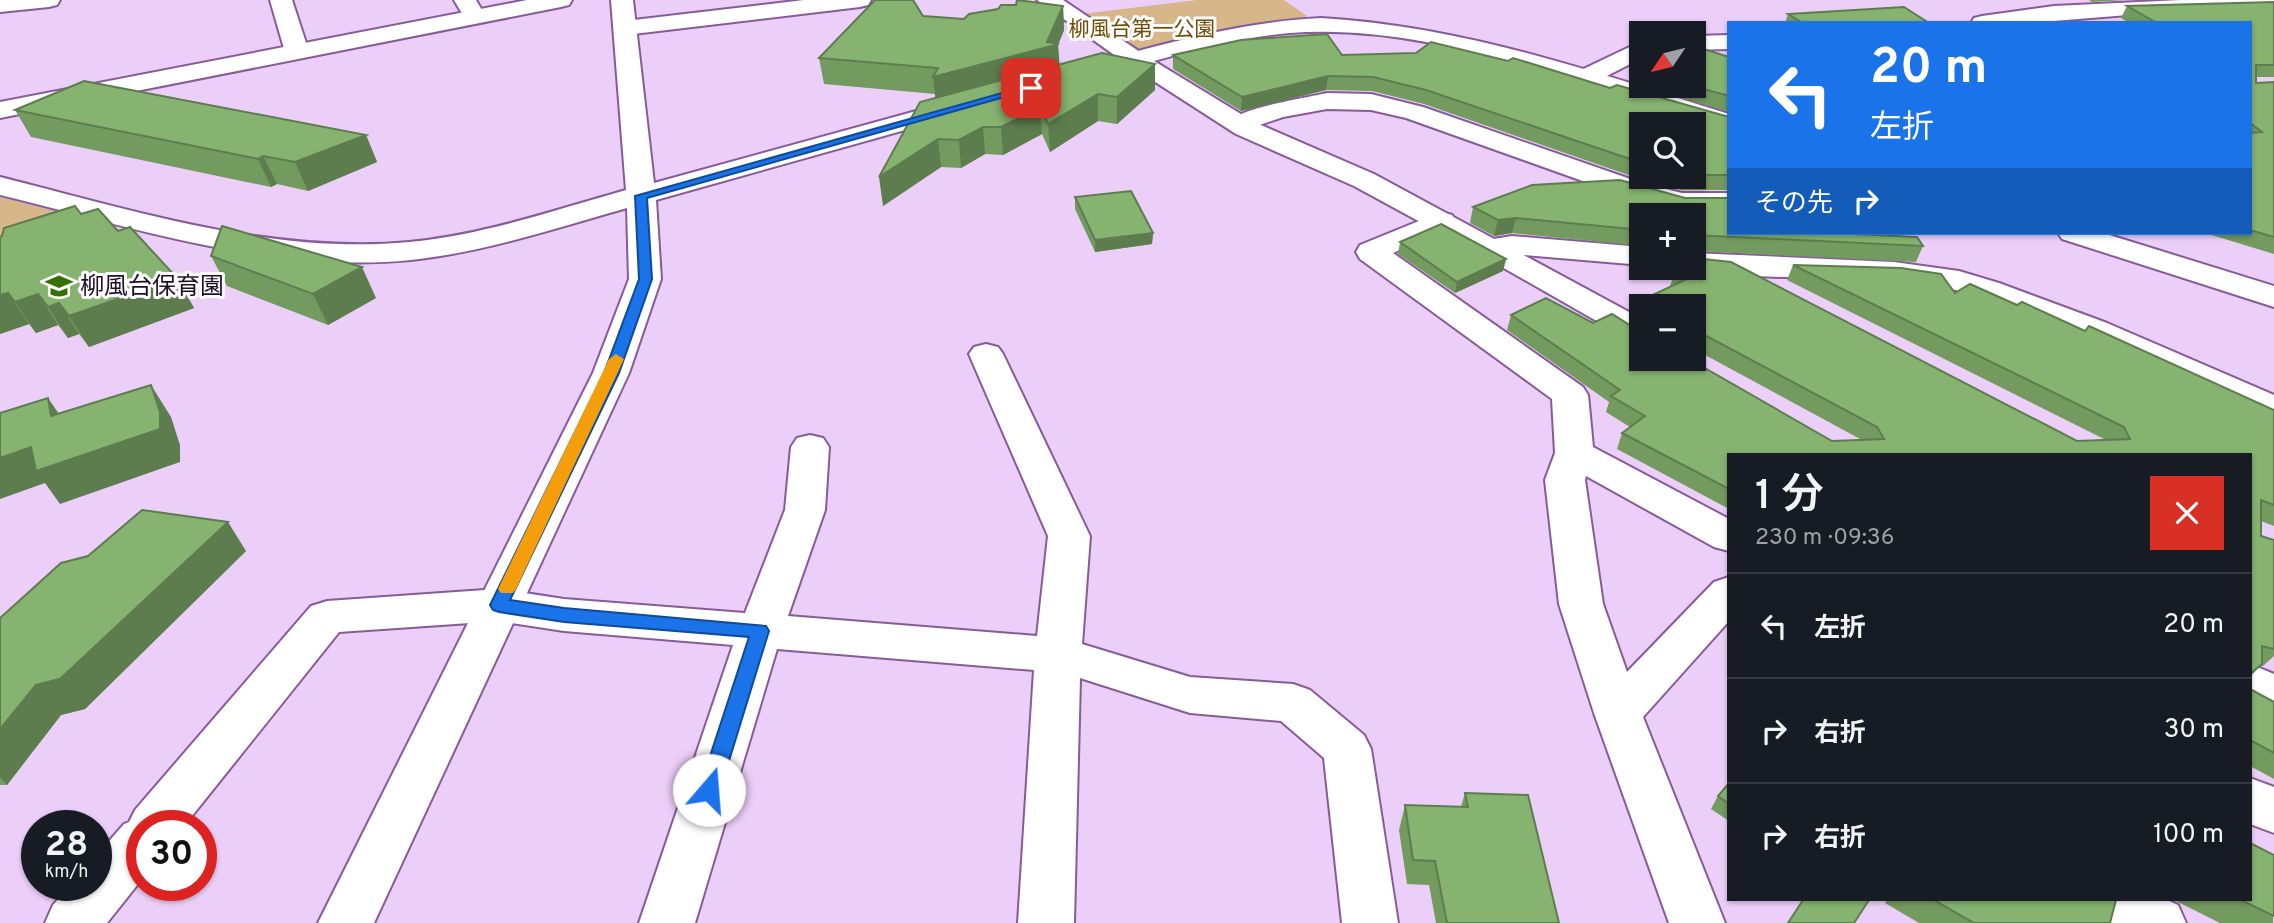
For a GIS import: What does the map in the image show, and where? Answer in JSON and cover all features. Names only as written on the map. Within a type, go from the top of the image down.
[{"type":"street","points":[[0,5],[49,0]]},
{"type":"street","points":[[281,0],[297,52]]},
{"type":"street","points":[[0,110],[297,52],[470,8],[562,0]]},
{"type":"street","points":[[346,923],[611,373],[645,279],[641,196],[622,0]]},
{"type":"street","points":[[625,28],[860,0]]},
{"type":"street","points":[[1048,0],[1135,59],[1239,124],[1364,180],[1629,326]]},
{"type":"street","points":[[2003,21],[2167,5],[2274,5]]},
{"type":"street","points":[[1055,81],[1224,35],[1320,25],[1373,27],[1432,35],[1727,122]]},
{"type":"street","points":[[1706,43],[1727,42]]},
{"type":"street","points":[[1584,78],[1629,55]]},
{"type":"street","points":[[0,186],[203,235],[312,250],[392,253],[467,243],[988,100]]},
{"type":"street","points":[[1239,124],[1277,111],[1327,101],[1371,102],[1414,112],[1629,188],[1681,202],[1727,202]]},
{"type":"street","points":[[46,222],[81,205]]},
{"type":"street","points":[[1441,221],[1371,252],[1570,395],[1574,453],[1565,480],[1581,604],[1618,713],[1697,923]]},
{"type":"street","points":[[2079,235],[2274,297]]},
{"type":"street","points":[[1492,248],[1512,244],[1629,255]]},
{"type":"street","points":[[1706,264],[1731,267],[1868,269],[1959,281],[2063,317],[2196,370],[2274,409]]},
{"type":"street","points":[[1731,267],[1792,298]]},
{"type":"street","points":[[986,354],[1069,536],[1058,655],[1045,923]]},
{"type":"street","points":[[667,923],[760,631],[805,509],[810,447]]},
{"type":"street","points":[[1574,453],[1727,536]]},
{"type":"street","points":[[1618,713],[1727,595]]},
{"type":"street","points":[[166,810],[327,617],[499,605],[564,615],[1058,655],[1190,695],[1293,704],[1347,749],[1370,923]]},
{"type":"street","points":[[2252,683],[2274,696]]},
{"type":"street","points":[[2252,800],[2274,811]]},
{"type":"street","points":[[73,923],[126,859]]},
{"type":"street","points":[[2116,901],[2158,923]]},
{"type":"green space","name":"柳風台第一公園","points":[[1197,0],[1284,0],[1307,16],[1298,24],[1135,57],[1073,15]]},
{"type":"green space","points":[[0,197],[55,211],[0,237]]},
{"type":"building","points":[[875,0],[913,0],[923,16],[964,19],[969,14],[998,9],[1001,5],[1016,5],[1017,0],[1063,6],[1047,42],[1059,44],[933,77],[938,68],[819,58]]},
{"type":"building","points":[[2274,2],[2274,65],[2256,65],[2256,83],[2274,82],[2274,237],[2252,231],[2252,133],[2262,132],[2252,124],[2252,21],[2153,21],[2127,6]]},
{"type":"building","points":[[1904,7],[1926,21],[1800,21],[1788,14]]},
{"type":"building","points":[[1327,34],[1342,55],[1416,53],[1431,42],[1508,61],[1513,58],[1610,88],[1617,85],[1629,88],[1629,98],[1662,98],[1727,116],[1727,175],[1706,175],[1706,112],[1629,112],[1629,159],[1426,90],[1373,77],[1328,76],[1242,97],[1173,55],[1241,40]]},
{"type":"building","points":[[1706,50],[1727,56],[1727,95],[1706,90]]},
{"type":"building","points":[[1102,53],[1155,64],[1117,97],[1098,94],[1048,124],[1040,107],[1001,127],[983,127],[959,140],[938,139],[879,177],[920,102]]},
{"type":"building","points":[[84,81],[366,135],[295,162],[263,156],[258,159],[15,110]]},
{"type":"building","points":[[1620,180],[1629,182],[1629,189],[1652,189],[1685,198],[1727,198],[1727,235],[1917,237],[1923,246],[1706,236],[1706,203],[1629,203],[1629,229],[1516,218],[1498,220],[1473,207],[1532,185]]},
{"type":"building","points":[[1131,191],[1153,233],[1095,240],[1075,197]]},
{"type":"building","points":[[75,206],[81,214],[98,209],[118,231],[130,227],[177,278],[69,316],[59,303],[48,307],[38,294],[15,302],[8,293],[0,295],[0,237],[4,228]]},
{"type":"building","points":[[1441,224],[1506,259],[1457,282],[1400,242]]},
{"type":"building","points":[[222,226],[362,267],[313,294],[211,256]]},
{"type":"building","points":[[1706,259],[1731,262],[2077,441],[2130,439],[2124,427],[1793,265],[1901,268],[1941,274],[1955,293],[1970,284],[2017,305],[2022,302],[2085,331],[2089,326],[2274,410],[2274,505],[2261,500],[2261,536],[2274,540],[2274,649],[2262,646],[2262,664],[2252,672],[2252,453],[1727,453],[1727,488],[1622,433],[1645,416],[1611,396],[1620,390],[1511,315],[1546,298],[1593,323],[1612,314],[1629,325],[1629,371],[1706,371],[1706,369],[1832,441],[1884,439],[1877,427],[1706,336],[1706,294],[1655,294],[1685,280],[1706,280]]},
{"type":"building","points":[[151,385],[160,412],[160,429],[36,471],[31,447],[0,458],[0,413],[48,398],[51,416]]},
{"type":"building","points":[[142,510],[228,522],[60,679],[36,685],[0,729],[0,618],[61,563],[88,556]]},
{"type":"building","points":[[2252,690],[2274,702],[2274,753],[2252,741]]},
{"type":"building","points":[[1727,785],[1727,803],[1718,796]]},
{"type":"building","points":[[1465,793],[1528,795],[1559,923],[1447,923],[1435,861],[1413,860],[1405,805],[1468,807]]},
{"type":"building","points":[[2252,844],[2274,855],[2274,916],[2243,901],[2252,901]]},
{"type":"building","points":[[1802,901],[1868,901],[1854,923],[1788,923]]},
{"type":"building","points":[[1936,901],[2116,901],[2110,923],[1974,923]]},
{"type":"slow traffic","points":[[507,589],[616,359]]},
{"type":"place","name":"柳風台保育園","points":[[59,286]]},
{"type":"route","points":[[709,790],[760,631],[564,615],[499,605],[611,373],[645,279],[641,196],[1031,88]]}]
